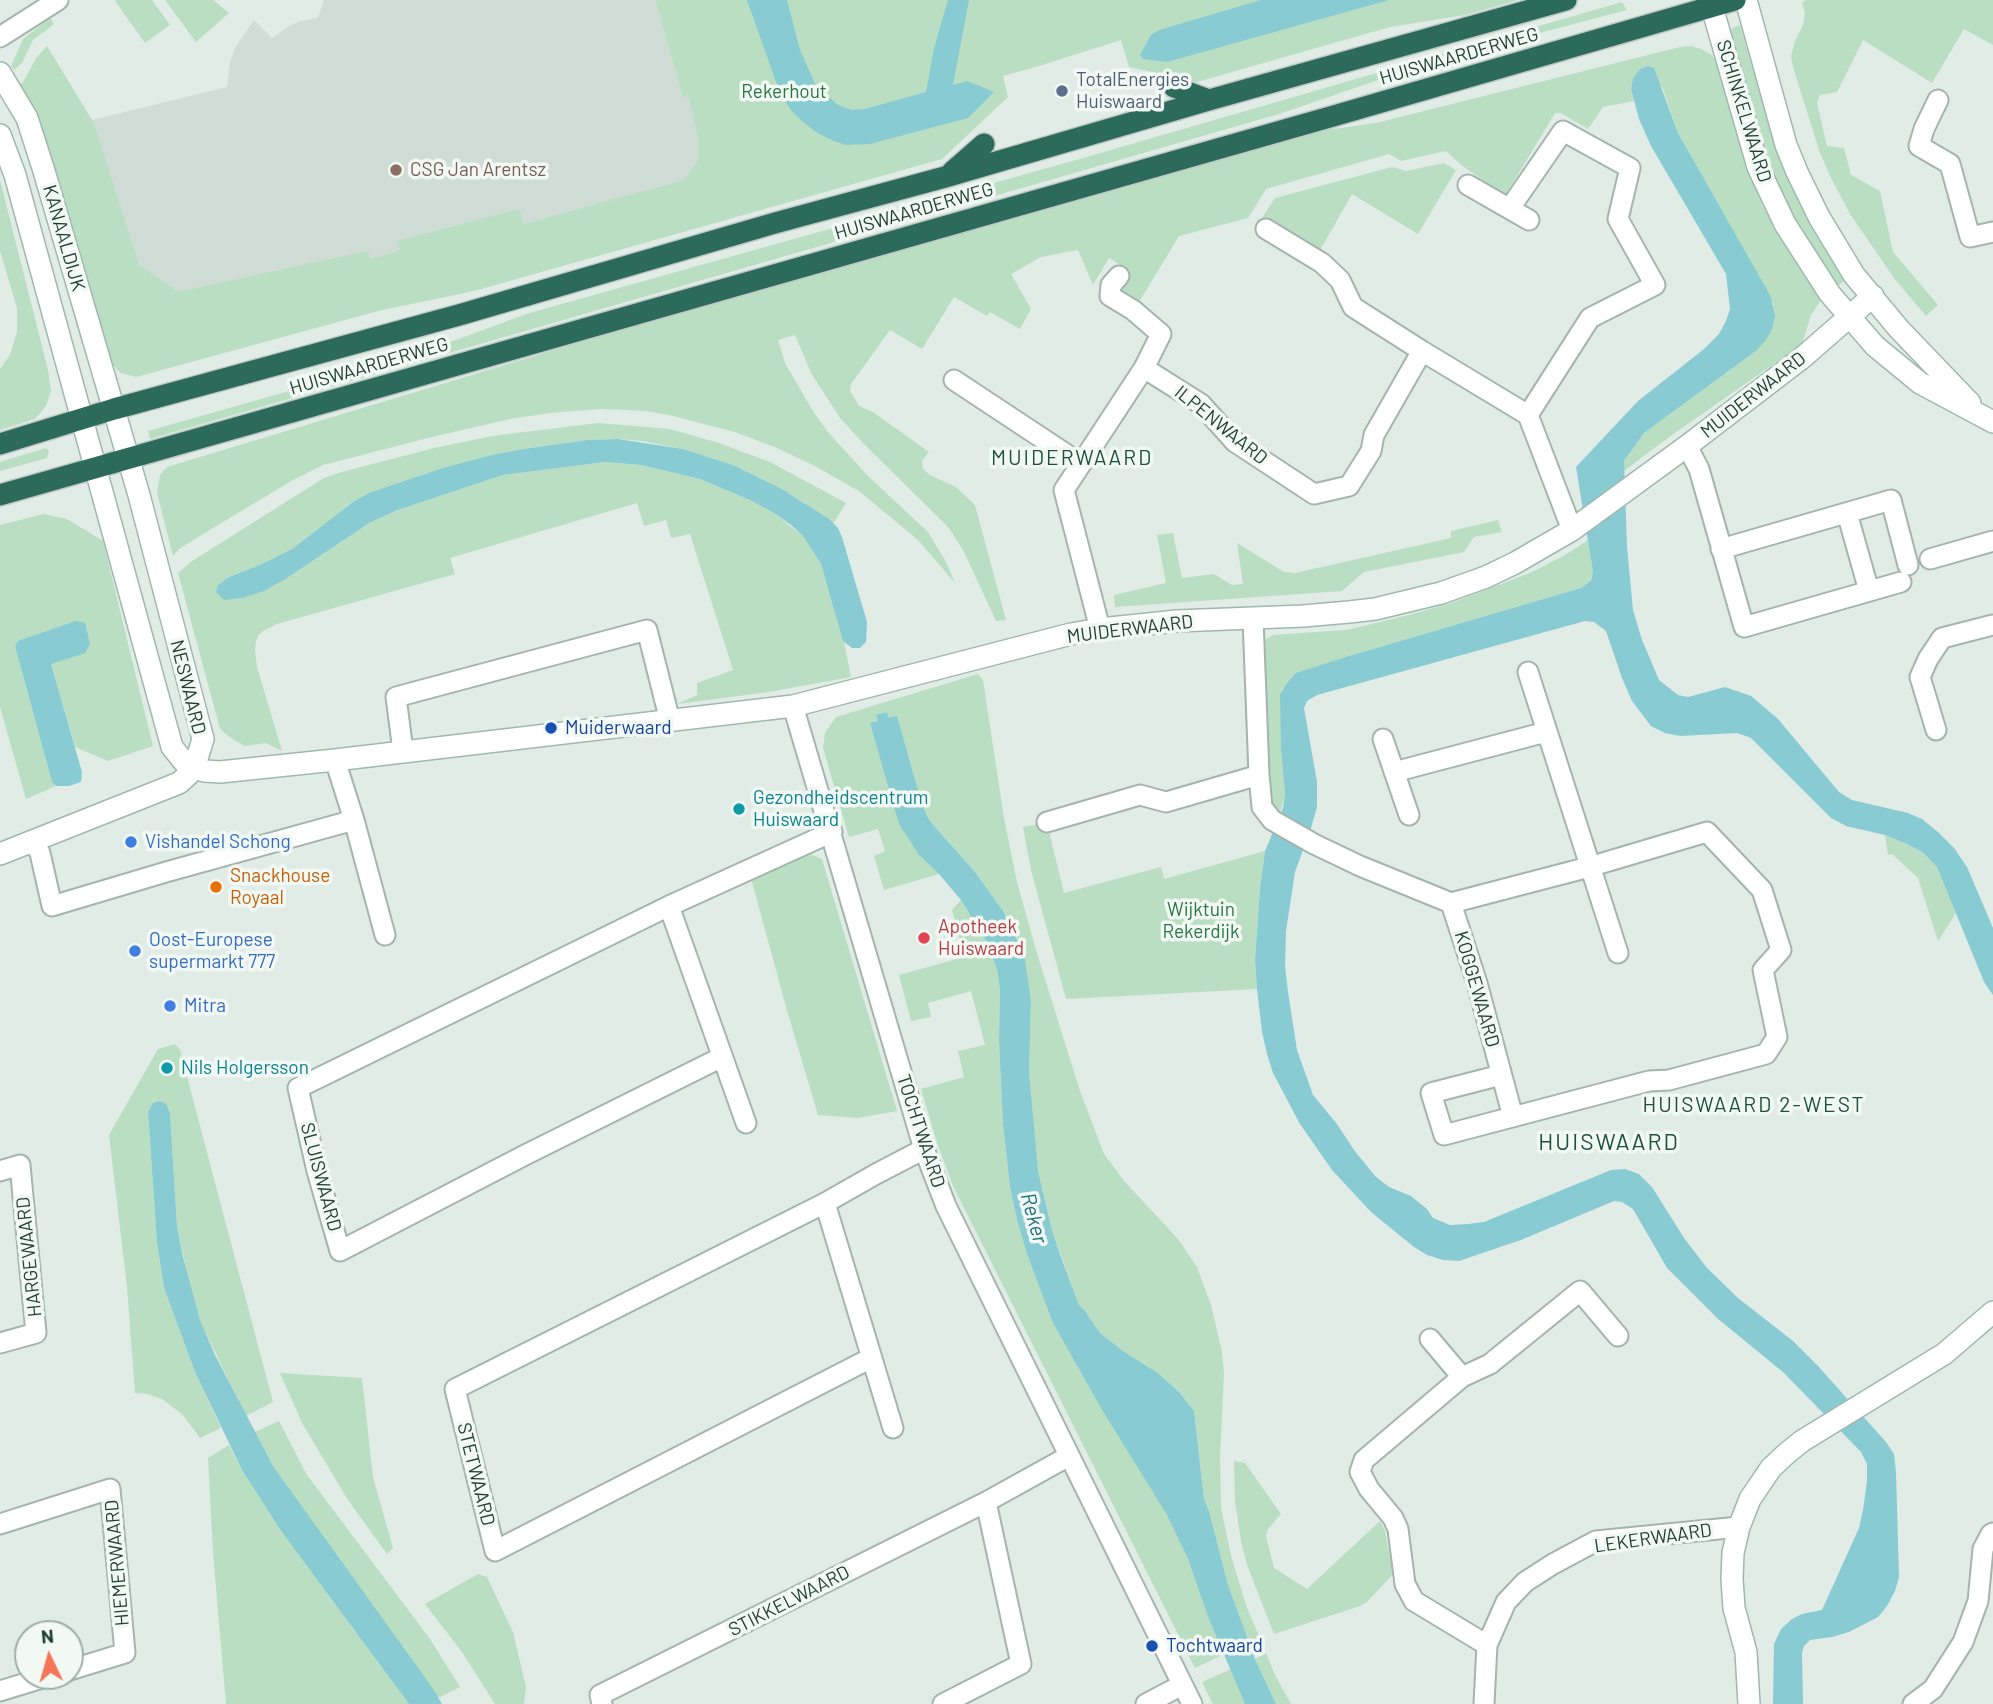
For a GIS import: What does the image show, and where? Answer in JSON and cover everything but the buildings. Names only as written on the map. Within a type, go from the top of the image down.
[{"type":"highway","name":"HUISWAARDERWEG","points":[[0,444],[114,409],[445,319],[1566,0]]},
{"type":"highway","name":"HUISWAARDERWEG","points":[[0,495],[1343,113],[1711,3],[1735,0]]},
{"type":"highway","points":[[1174,87],[1209,100]]},
{"type":"highway","points":[[945,177],[984,144]]},
{"type":"street","points":[[0,37],[58,0]]},
{"type":"street","name":"SCHINKELWAARD","points":[[1746,0],[1786,145],[1819,217],[1854,275],[1899,329],[1989,420]]},
{"type":"street","name":"SCHINKELWAARD","points":[[1711,3],[1758,167],[1785,224],[1830,294],[1875,346],[1920,383],[1989,420]]},
{"type":"street","name":"KANAALDIJK","points":[[0,73],[27,118],[114,409]]},
{"type":"street","points":[[1938,100],[1919,146],[1950,164],[1970,237],[1993,232]]},
{"type":"street","points":[[1510,208],[1563,131],[1630,168],[1618,219],[1655,285],[1590,318],[1528,415]]},
{"type":"street","name":"KANAALDIJK","points":[[0,135],[15,175],[83,419]]},
{"type":"street","points":[[1468,185],[1530,220]]},
{"type":"street","points":[[1266,229],[1322,262],[1340,280],[1353,307],[1528,415],[1576,527]]},
{"type":"street","points":[[1100,629],[1064,490],[1144,368],[1161,334],[1133,310],[1111,296],[1111,285],[1119,276]]},
{"type":"street","name":"MUIDERWAARD","points":[[192,768],[220,772],[793,706],[1058,637],[1100,629],[1177,621],[1349,612],[1441,593],[1515,563],[1576,527],[1802,358],[1873,296]]},
{"type":"street","name":"ILPENWAARD","points":[[1144,368],[1201,404],[1235,443],[1314,494],[1349,486],[1371,451],[1374,435],[1422,351]]},
{"type":"street","points":[[954,380],[1081,464]]},
{"type":"street","points":[[114,409],[128,459]]},
{"type":"street","points":[[83,419],[96,468]]},
{"type":"street","points":[[1687,446],[1699,469],[1721,549],[1744,627],[1869,591],[1905,573],[1891,500],[1721,549]]},
{"type":"street","name":"NESWAARD","points":[[96,468],[172,747],[192,768],[203,739],[128,459]]},
{"type":"street","points":[[1847,513],[1869,591]]},
{"type":"street","points":[[1930,559],[1993,541]]},
{"type":"street","points":[[1252,618],[1262,807],[1272,820],[1314,844],[1451,903],[1589,867],[1707,832],[1762,890],[1781,950],[1763,970],[1777,1037],[1766,1054],[1669,1080],[1649,1081],[1444,1135],[1431,1093],[1501,1075]]},
{"type":"street","points":[[1936,730],[1920,677],[1928,659],[1942,638],[1993,625]]},
{"type":"street","points":[[403,751],[396,697],[647,630],[670,722]]},
{"type":"street","points":[[1528,672],[1618,953]]},
{"type":"street","name":"TOCHTWAARD","points":[[793,706],[924,1149],[946,1206],[1192,1704]]},
{"type":"street","points":[[1394,772],[1546,732]]},
{"type":"street","points":[[1383,739],[1409,815]]},
{"type":"street","points":[[335,760],[385,935]]},
{"type":"street","points":[[0,854],[174,786],[184,779],[192,768]]},
{"type":"street","points":[[1047,822],[1140,795],[1166,802],[1259,775]]},
{"type":"street","points":[[33,841],[40,853],[52,906],[354,820]]},
{"type":"street","name":"SLUISWAARD","points":[[722,1057],[341,1251],[317,1171],[298,1088],[669,906],[832,832]]},
{"type":"street","name":"KOGGEWAARD","points":[[1451,903],[1477,983],[1513,1117]]},
{"type":"street","points":[[669,906],[746,1123]]},
{"type":"street","name":"STETWAARD","points":[[871,1358],[495,1551],[455,1389],[825,1203],[924,1149]]},
{"type":"street","name":"HARGEWAARD","points":[[0,1171],[20,1165],[36,1333],[0,1343]]},
{"type":"street","points":[[825,1203],[894,1428]]},
{"type":"street","points":[[1487,1645],[1414,1601],[1405,1584],[1398,1529],[1360,1472],[1364,1460],[1462,1377],[1490,1364],[1580,1292],[1618,1336]]},
{"type":"street","points":[[1749,1704],[1746,1652],[1734,1608],[1731,1579],[1739,1527],[1750,1499],[1772,1468],[1786,1454],[1826,1426],[1944,1354],[1993,1312]]},
{"type":"street","points":[[1430,1339],[1462,1377]]},
{"type":"street","name":"STIKKELWAARD","points":[[602,1704],[600,1695],[986,1502],[1069,1456]]},
{"type":"street","name":"HIEMERWAARD","points":[[0,1524],[110,1489],[125,1653],[84,1666]]},
{"type":"street","points":[[943,1704],[1021,1664],[986,1502]]},
{"type":"street","name":"LEKERWAARD","points":[[1484,1704],[1487,1645],[1506,1602],[1525,1582],[1596,1542],[1739,1527]]},
{"type":"street","points":[[1913,1704],[1933,1689],[1964,1642],[1978,1601],[1983,1549],[1993,1533]]},
{"type":"street","points":[[1146,1704],[1182,1685]]},
{"type":"shaded area","name":"CSG Jan Arentsz","points":[[324,0],[655,0],[683,96],[688,95],[722,204],[127,301],[68,131],[92,120],[227,87],[235,48],[254,20],[272,38],[289,26],[318,18]]},
{"type":"green space","points":[[152,0],[170,25],[145,43],[115,1]]},
{"type":"green space","points":[[165,0],[213,0],[229,13],[196,42]]},
{"type":"green space","name":"Rekerhout","points":[[655,0],[1518,0],[1465,15],[1390,27],[1197,82],[1129,67],[1121,40],[1003,76],[1008,97],[942,159],[474,291],[378,311],[136,377],[121,373],[111,363],[17,86],[23,82],[37,57],[47,46],[92,120],[139,265],[178,292],[367,251],[371,259],[401,250],[397,241],[519,209],[524,224],[684,180],[699,155],[698,136],[688,95],[683,97]]},
{"type":"green space","points":[[1993,0],[1993,45],[1964,29],[1932,83],[1863,40],[1837,92],[1820,95],[1817,103],[1827,146],[1844,148],[1851,175],[1880,191],[1893,252],[1938,305],[1926,316],[1894,278],[1850,214],[1820,153],[1791,56],[1803,25],[1805,13],[1802,2]]},
{"type":"green space","points":[[1622,2],[1627,10],[1437,60],[1279,114],[150,439],[148,431],[413,356],[526,314],[1083,158]]},
{"type":"green space","points":[[50,18],[54,24],[33,40],[22,63],[14,70],[11,66],[23,39]]},
{"type":"green space","points":[[1740,25],[1774,144],[1788,180],[1847,278],[1838,286],[1808,246],[1782,199],[1765,154],[1731,30]]},
{"type":"green space","points":[[1691,46],[1712,55],[1721,69],[1742,148],[1762,205],[1821,300],[1811,315],[1802,344],[1624,471],[1624,461],[1644,433],[1756,351],[1774,305],[1678,133],[1663,89],[1647,66],[1640,69],[1633,78],[1631,89],[1634,101],[1603,107],[1588,129],[1561,113],[1555,113],[1505,196],[1446,151],[1401,161],[1389,154],[1266,189],[1248,218],[1179,236],[1136,307],[1116,293],[1130,271],[1109,258],[1093,285],[1078,250],[1041,257],[1011,274],[1031,309],[1020,329],[990,312],[987,316],[954,297],[922,349],[890,330],[851,384],[850,391],[859,406],[873,412],[929,452],[922,461],[923,469],[956,487],[975,505],[1006,620],[996,621],[964,552],[949,528],[840,418],[811,373],[795,335],[778,340],[785,363],[813,411],[827,431],[868,476],[928,532],[955,583],[918,540],[859,491],[813,465],[735,432],[646,411],[601,409],[510,419],[323,465],[208,531],[179,549],[173,556],[157,493],[160,475],[167,467],[763,287],[1267,144],[1320,131],[1376,123]]},
{"type":"green space","points":[[1444,163],[1456,170],[1418,234],[1352,194],[1319,252],[1262,218],[1275,198],[1392,167],[1406,171]]},
{"type":"green space","points":[[0,180],[51,391],[46,406],[35,419],[0,430],[0,369],[10,355],[17,332],[17,308],[0,251]]},
{"type":"green space","points":[[598,423],[670,429],[719,443],[770,462],[846,503],[833,524],[782,489],[733,465],[683,449],[642,441],[587,440],[492,455],[353,502],[292,549],[229,577],[287,578],[368,523],[395,511],[503,475],[605,462],[641,465],[700,479],[750,500],[774,513],[803,536],[821,564],[844,642],[851,677],[769,692],[677,704],[697,695],[697,683],[733,670],[690,534],[671,538],[666,520],[644,526],[637,503],[450,558],[455,574],[277,624],[265,630],[259,634],[256,641],[257,667],[282,751],[266,743],[245,746],[220,729],[178,573],[192,561],[324,478],[338,473],[492,436]]},
{"type":"green space","points":[[46,448],[49,451],[47,458],[0,471],[0,462]]},
{"type":"green space","points":[[44,514],[67,519],[103,541],[153,746],[108,761],[75,747],[51,664],[18,641],[15,646],[52,782],[56,786],[26,799],[0,707],[0,525]]},
{"type":"green space","points":[[1498,520],[1502,532],[1474,537],[1464,552],[1364,572],[1342,591],[1115,607],[1114,595],[1166,583],[1157,535],[1173,533],[1182,578],[1214,574],[1232,585],[1243,584],[1237,543],[1284,572],[1295,573],[1451,538],[1451,531]]},
{"type":"green space","points":[[1588,540],[1593,572],[1591,581],[1581,588],[1296,674],[1281,750],[1285,793],[1280,814],[1264,801],[1262,642],[1273,635],[1346,630],[1451,603],[1530,573]]},
{"type":"green space","points":[[978,674],[983,680],[1004,818],[1017,882],[1080,1091],[1104,1154],[1125,1182],[1178,1239],[1197,1267],[1211,1305],[1224,1373],[1220,1458],[1221,1508],[1231,1556],[1247,1608],[1260,1638],[1249,1645],[1228,1585],[1204,1499],[1194,1411],[1180,1393],[1158,1373],[1100,1333],[1079,1305],[1052,1230],[1038,1171],[1031,1117],[1031,1001],[1016,936],[1003,911],[975,872],[929,820],[887,712],[878,721],[870,724],[919,855],[939,874],[884,890],[874,856],[885,851],[878,829],[849,837],[823,748],[825,733],[836,717]]},
{"type":"green space","name":"Wijktuin Rekerdijk","points":[[1047,823],[1064,893],[1161,867],[1164,879],[1265,851],[1255,960],[1257,989],[1066,999],[1031,870],[1023,827]]},
{"type":"green space","points":[[1885,835],[1922,853],[1937,867],[1956,913],[1938,941],[1918,878],[1892,854],[1888,855]]},
{"type":"green space","points":[[812,855],[822,859],[897,1111],[858,1118],[818,1115],[751,878],[797,856]]},
{"type":"green space","points":[[961,900],[985,939],[997,969],[1000,990],[999,1042],[1003,1124],[1010,1187],[1027,1254],[1052,1321],[1167,1514],[1188,1559],[1224,1654],[1195,1668],[953,1186],[937,1143],[921,1089],[964,1077],[958,1051],[985,1045],[971,991],[928,1003],[931,1017],[911,1021],[899,975],[964,957],[952,910]]},
{"type":"green space","points":[[175,1044],[180,1050],[273,1402],[246,1416],[200,1321],[177,1226],[170,1113],[148,1112],[157,1243],[164,1288],[195,1372],[221,1428],[200,1438],[183,1415],[162,1399],[135,1393],[127,1287],[109,1135],[158,1049]]},
{"type":"green space","points":[[280,1373],[362,1378],[373,1477],[393,1548],[387,1554],[348,1500],[302,1423]]},
{"type":"green space","points":[[279,1421],[307,1475],[430,1639],[460,1687],[438,1698],[273,1466],[255,1432]]},
{"type":"green space","points":[[229,1445],[281,1531],[409,1704],[226,1704],[208,1458]]},
{"type":"green space","points":[[1234,1461],[1245,1463],[1281,1514],[1268,1529],[1266,1536],[1274,1568],[1307,1589],[1380,1521],[1385,1531],[1393,1574],[1360,1606],[1274,1634],[1247,1565],[1241,1541],[1235,1502]]},
{"type":"green space","points":[[478,1574],[487,1577],[513,1632],[526,1687],[524,1704],[495,1704],[462,1652],[425,1604]]},
{"type":"green space","points":[[1266,1653],[1291,1704],[1276,1704],[1255,1659]]},
{"type":"green space","points":[[1231,1669],[1245,1704],[1213,1704],[1202,1682]]},
{"type":"water","points":[[747,0],[787,0],[800,50],[816,86],[838,105],[852,110],[865,109],[926,92],[934,48],[948,0],[969,0],[953,85],[967,81],[994,92],[968,118],[870,144],[846,145],[834,141],[803,122],[780,93]]},
{"type":"water","points":[[1261,0],[1389,0],[1167,62],[1143,59],[1140,55],[1151,35],[1159,30]]},
{"type":"water","points":[[1647,66],[1654,68],[1678,133],[1771,297],[1775,316],[1772,329],[1756,351],[1644,433],[1624,461],[1627,547],[1633,610],[1642,640],[1659,680],[1678,695],[1688,697],[1725,687],[1751,696],[1778,719],[1839,792],[1852,800],[1908,813],[1922,819],[1954,848],[1967,867],[1993,928],[1993,995],[1984,982],[1937,867],[1923,853],[1885,835],[1846,826],[1831,818],[1751,738],[1737,733],[1680,736],[1651,726],[1632,701],[1606,631],[1594,622],[1585,621],[1317,695],[1307,701],[1304,708],[1317,782],[1317,807],[1295,872],[1286,931],[1285,966],[1297,1050],[1313,1095],[1375,1176],[1389,1187],[1411,1196],[1427,1209],[1433,1218],[1450,1225],[1484,1222],[1611,1170],[1625,1169],[1639,1174],[1652,1187],[1684,1238],[1707,1268],[1738,1298],[1793,1341],[1886,1442],[1894,1454],[1896,1472],[1899,1577],[1895,1591],[1878,1617],[1849,1632],[1810,1640],[1804,1646],[1803,1704],[1773,1704],[1774,1644],[1781,1629],[1792,1619],[1822,1610],[1859,1528],[1867,1481],[1867,1464],[1861,1452],[1784,1373],[1717,1318],[1667,1268],[1633,1209],[1622,1202],[1614,1201],[1521,1240],[1459,1261],[1443,1260],[1414,1247],[1371,1212],[1332,1170],[1300,1124],[1273,1073],[1262,1032],[1257,989],[1255,960],[1265,851],[1283,808],[1285,793],[1280,695],[1287,683],[1296,673],[1581,588],[1591,581],[1593,572],[1576,467],[1638,401],[1704,349],[1719,334],[1726,321],[1730,309],[1726,274],[1651,146],[1639,119],[1631,89],[1633,78],[1640,69]]},
{"type":"water","points":[[618,439],[683,449],[733,465],[782,489],[829,519],[842,537],[867,622],[866,642],[860,648],[852,648],[843,641],[821,564],[803,536],[774,513],[700,479],[641,465],[605,462],[503,475],[395,511],[369,523],[264,591],[224,600],[216,592],[218,585],[229,577],[292,549],[353,502],[369,493],[492,455],[587,440]]},
{"type":"water","points":[[76,621],[85,623],[90,644],[85,653],[51,664],[82,772],[81,782],[56,786],[52,782],[15,646],[18,641]]},
{"type":"water","name":"Reker","points":[[887,712],[889,718],[897,716],[929,820],[975,872],[1003,911],[1024,954],[1031,1001],[1029,1073],[1038,1171],[1061,1257],[1079,1305],[1100,1333],[1158,1373],[1180,1393],[1194,1411],[1204,1499],[1228,1585],[1255,1659],[1276,1704],[1245,1704],[1209,1619],[1188,1559],[1167,1515],[1101,1408],[1052,1321],[1027,1254],[1010,1187],[1003,1124],[999,1042],[1000,990],[997,969],[985,939],[961,900],[919,855],[899,824],[870,723],[878,721],[876,715]]},
{"type":"water","points":[[160,1101],[166,1104],[170,1113],[177,1226],[183,1257],[200,1320],[215,1355],[273,1466],[442,1704],[409,1704],[281,1531],[242,1470],[195,1372],[164,1288],[157,1243],[148,1112],[153,1103]]},
{"type":"place","name":"TotalEnergies Huiswaard","points":[[1062,91]]},
{"type":"place","name":"CSG Jan Arentsz","points":[[396,170]]},
{"type":"place","name":"Muiderwaard","points":[[551,728]]},
{"type":"place","name":"Gezondheidscentrum Huiswaard","points":[[739,809]]},
{"type":"place","name":"Vishandel Schong","points":[[131,842]]},
{"type":"place","name":"Snackhouse Royaal","points":[[216,887]]},
{"type":"place","name":"Apotheek Huiswaard","points":[[924,938]]},
{"type":"place","name":"Oost-Europese supermarkt 777","points":[[135,951]]},
{"type":"place","name":"Mitra","points":[[170,1006]]},
{"type":"place","name":"Nils Holgersson","points":[[167,1068]]},
{"type":"place","name":"Tochtwaard","points":[[1152,1646]]},
{"type":"district","name":"MUIDERWAARD","points":[[1072,458]]},
{"type":"district","name":"HUISWAARD 2-WEST","points":[[1754,1105]]},
{"type":"district","name":"HUISWAARD","points":[[1609,1142]]}]
